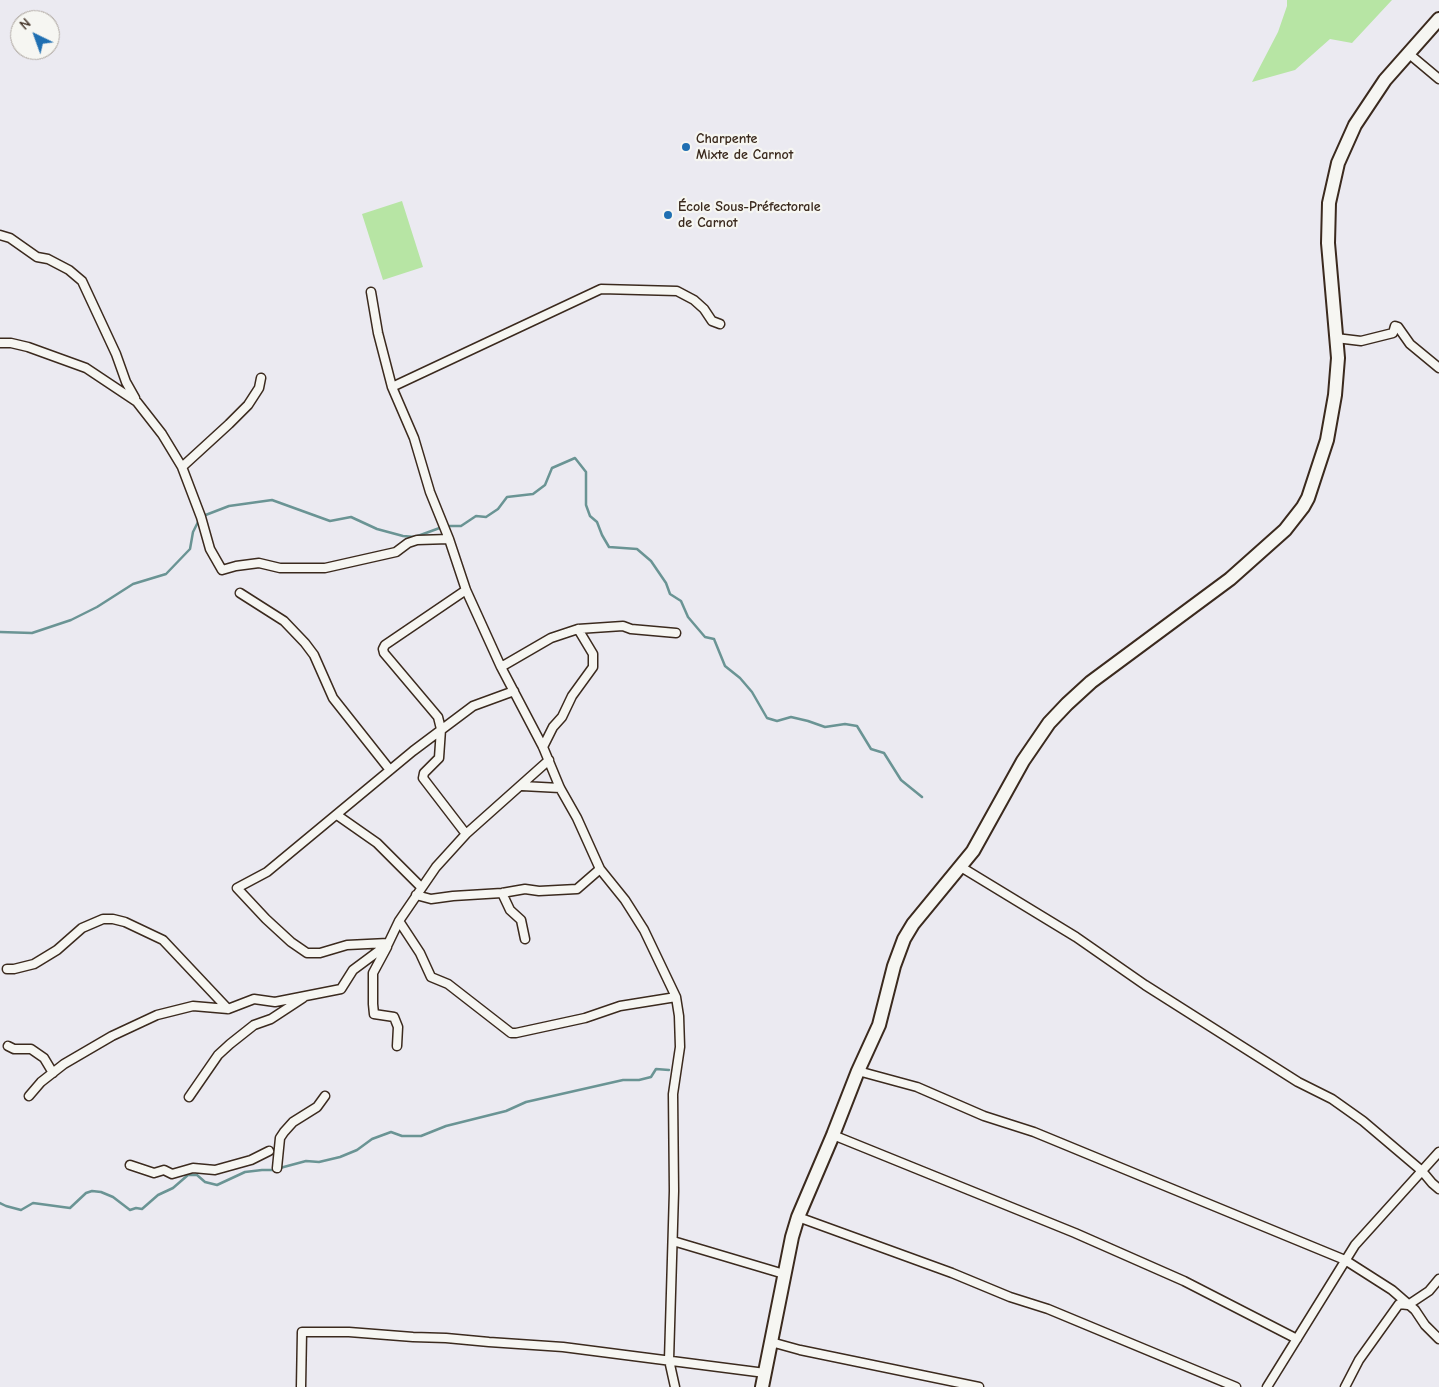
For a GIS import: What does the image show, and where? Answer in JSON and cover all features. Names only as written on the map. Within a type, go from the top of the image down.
[{"type":"main road","points":[[762,1387],[784,1274],[798,1217],[858,1071],[879,1026],[894,966],[904,939],[913,924],[973,851],[1023,761],[1049,724],[1067,704],[1091,682],[1230,579],[1285,530],[1303,507],[1318,469],[1332,416],[1338,358],[1330,286],[1328,243],[1329,203],[1338,163],[1360,117],[1385,80],[1439,19]]},
{"type":"street","points":[[1408,53],[1439,79]]},
{"type":"street","points":[[0,235],[10,238],[37,257],[48,259],[69,270],[82,281],[116,354],[126,382],[137,402],[162,434],[182,467],[201,517],[210,549],[222,570],[259,563],[280,568],[325,568],[396,552],[408,543],[417,540],[450,539]]},
{"type":"street","points":[[392,388],[601,288],[677,291],[694,300],[704,309],[712,321],[720,324]]},
{"type":"street","points":[[371,292],[378,333],[392,388],[414,438],[430,492],[450,539],[466,590],[501,667],[543,747],[560,788],[577,818],[600,869],[625,900],[644,930],[676,997],[680,1047],[673,1094],[673,1241],[669,1360],[675,1387]]},
{"type":"street","points":[[1336,338],[1361,340],[1393,334],[1395,326],[1398,327],[1410,344],[1439,368]]},
{"type":"street","points":[[0,343],[11,343],[28,347],[86,368],[137,402]]},
{"type":"street","points":[[182,467],[248,405],[259,388],[261,378]]},
{"type":"street","points":[[466,590],[385,645],[382,649],[438,717],[442,729],[439,758],[424,773],[423,778],[466,834]]},
{"type":"street","points":[[240,593],[284,621],[305,644],[314,655],[333,698],[390,770]]},
{"type":"street","points":[[501,667],[550,638],[578,629],[623,626],[631,629],[676,633]]},
{"type":"street","points":[[543,747],[553,727],[562,717],[572,696],[593,667],[593,654],[578,629]]},
{"type":"street","points":[[388,944],[347,945],[320,953],[307,953],[266,919],[238,888],[267,872],[390,770],[473,706],[514,691]]},
{"type":"street","points":[[397,1046],[398,1026],[394,1017],[374,1014],[373,973],[399,921],[421,886],[466,834],[549,760]]},
{"type":"street","points":[[522,786],[560,788]]},
{"type":"street","points":[[337,814],[377,842],[421,886]]},
{"type":"street","points":[[961,867],[1076,937],[1144,985],[1298,1082],[1332,1099],[1363,1121],[1422,1170],[1439,1189]]},
{"type":"street","points":[[416,895],[431,899],[502,893],[525,889],[539,891],[577,889],[600,869]]},
{"type":"street","points":[[502,893],[510,910],[521,920],[525,938]]},
{"type":"street","points":[[7,969],[34,964],[57,950],[82,928],[103,919],[113,919],[125,922],[163,940],[228,1009]]},
{"type":"street","points":[[399,921],[420,953],[431,978],[448,984],[511,1033],[585,1018],[620,1006],[676,997]]},
{"type":"street","points":[[29,1096],[41,1082],[64,1064],[112,1036],[157,1015],[193,1006],[228,1009],[254,999],[275,1002],[341,989],[353,970],[388,944]]},
{"type":"street","points":[[189,1097],[218,1055],[230,1044],[254,1025],[271,1020],[309,995]]},
{"type":"street","points":[[8,1046],[14,1049],[31,1049],[44,1058],[53,1073]]},
{"type":"street","points":[[858,1071],[917,1087],[984,1116],[1034,1132],[1345,1260],[1384,1284],[1408,1305],[1439,1339]]},
{"type":"street","points":[[277,1168],[280,1138],[293,1122],[316,1107],[325,1096]]},
{"type":"street","points":[[833,1135],[1084,1237],[1184,1281],[1297,1338]]},
{"type":"street","points":[[130,1165],[154,1173],[164,1170],[172,1174],[193,1168],[215,1170],[251,1160],[269,1151]]},
{"type":"street","points":[[1267,1387],[1345,1260],[1356,1245],[1439,1152]]},
{"type":"street","points":[[798,1217],[952,1273],[1010,1297],[1048,1309],[1236,1387]]},
{"type":"street","points":[[673,1241],[784,1274]]},
{"type":"street","points":[[1345,1387],[1359,1360],[1399,1304],[1408,1305],[1429,1291],[1439,1279]]},
{"type":"street","points":[[301,1387],[302,1332],[349,1332],[563,1347],[765,1373]]},
{"type":"street","points":[[771,1342],[819,1354],[979,1387]]},
{"type":"green space","points":[[1287,0],[1392,0],[1352,43],[1330,39],[1295,70],[1252,82],[1278,32],[1287,6]]},
{"type":"green space","points":[[402,201],[423,267],[383,280],[362,214]]},
{"type":"waterway","points":[[203,516],[229,506],[272,500],[330,521],[351,517],[377,529],[415,537],[445,526],[461,526],[476,516],[486,517],[498,509],[507,497],[533,494],[545,485],[552,468],[575,458],[586,472],[586,505],[590,516],[597,522],[609,547],[637,549],[651,561],[666,583],[670,594],[681,601],[688,617],[705,637],[714,639],[725,666],[740,678],[752,692],[767,718],[777,721],[791,717],[825,727],[845,724],[857,726],[871,749],[884,753],[901,780],[922,797]]},
{"type":"waterway","points":[[0,632],[32,633],[71,620],[97,607],[133,584],[166,574],[190,549],[193,532],[199,520]]},
{"type":"waterway","points":[[280,1168],[306,1161],[319,1162],[340,1157],[357,1150],[372,1139],[391,1132],[402,1136],[421,1136],[446,1126],[506,1111],[526,1102],[623,1080],[639,1080],[651,1077],[656,1069],[669,1070]]},
{"type":"waterway","points":[[0,1203],[21,1210],[33,1203],[70,1208],[86,1193],[92,1191],[101,1192],[113,1197],[130,1210],[142,1209],[158,1195],[173,1188],[188,1175],[197,1175],[205,1182],[217,1185],[245,1172],[274,1170]]},
{"type":"place","name":"Charpente Mixte de Carnot","points":[[686,147]]},
{"type":"place","name":"École Sous-Préfectorale de Carnot","points":[[668,215]]}]
